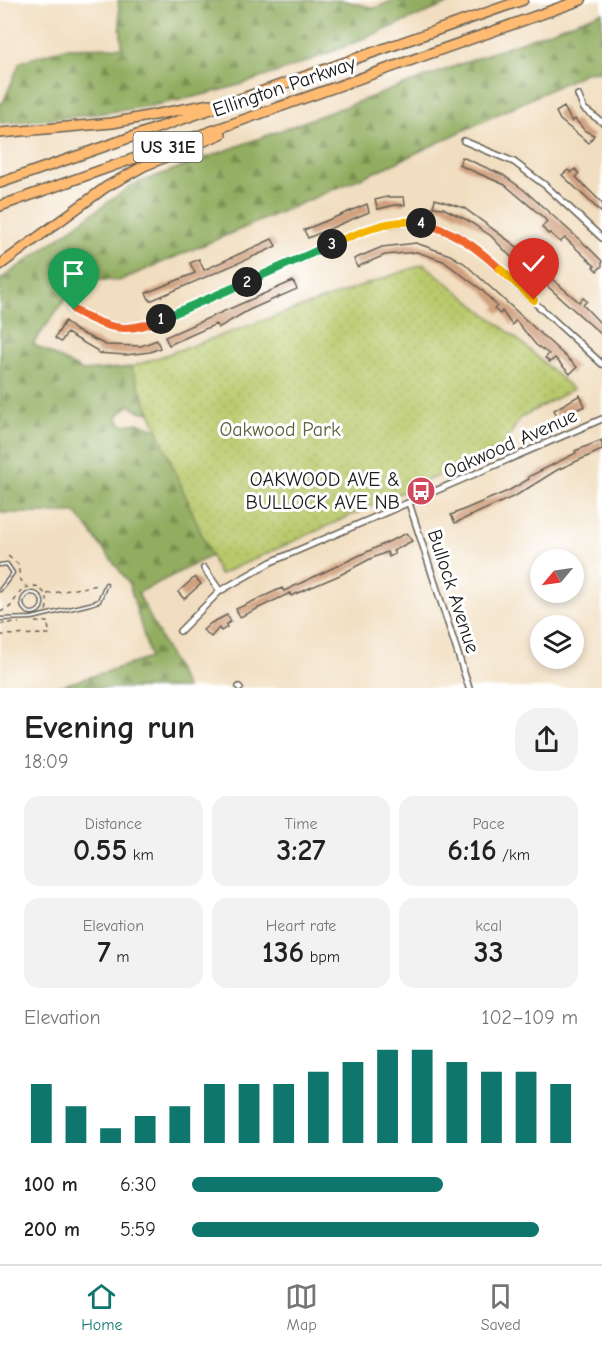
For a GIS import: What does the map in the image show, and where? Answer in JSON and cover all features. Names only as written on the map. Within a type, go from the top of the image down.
[{"type":"highway","name":"Ellington Parkway","points":[[0,183],[523,0]]},
{"type":"highway","name":"Ellington Parkway","points":[[0,206],[581,0]]},
{"type":"highway","points":[[0,265],[106,187],[144,166],[335,87]]},
{"type":"highway","points":[[0,133],[112,123],[250,94]]},
{"type":"street","points":[[578,95],[584,109],[602,122]]},
{"type":"street","points":[[464,141],[514,162],[546,186],[602,238]]},
{"type":"street","points":[[74,310],[108,326],[126,329],[148,325],[376,226],[408,221],[441,227],[466,240],[602,364]]},
{"type":"street","name":"Oakwood Avenue","points":[[180,631],[220,591],[271,562],[602,419]]},
{"type":"street","name":"Bullock Avenue","points":[[409,503],[469,688]]},
{"type":"street","points":[[204,568],[220,591]]},
{"type":"lane","points":[[0,565],[7,564],[13,573],[10,580],[0,590]]},
{"type":"lane","points":[[0,619],[47,615],[99,601],[106,584]]},
{"type":"lane","points":[[34,593],[39,596],[41,605],[35,612],[29,612],[22,605],[23,599],[27,594],[34,593]]},
{"type":"lane","points":[[26,618],[29,612]]},
{"type":"path","points":[[8,556],[18,564],[20,579],[26,587]]},
{"type":"path","points":[[46,594],[98,585]]},
{"type":"path","points":[[0,612],[10,607],[17,595],[26,587],[36,586],[46,594],[48,604],[45,609],[50,634],[0,635]]},
{"type":"path","points":[[31,622],[47,622]]},
{"type":"path","points":[[0,624],[25,623]]},
{"type":"green space","points":[[118,0],[342,0],[375,8],[394,0],[458,0],[316,58],[229,88],[173,102],[115,112],[0,123],[0,103],[3,103],[20,62],[65,48],[122,47]]},
{"type":"green space","points":[[602,12],[602,71],[587,72],[391,165],[119,281],[80,279],[33,344],[83,371],[131,367],[150,413],[138,411],[129,405],[117,416],[122,425],[139,423],[157,429],[211,556],[138,593],[186,688],[54,688],[150,658],[129,583],[76,513],[0,513],[0,280],[132,185]]},
{"type":"green space","name":"Oakwood Park","points":[[424,264],[522,343],[573,389],[520,418],[504,446],[219,575],[131,367]]},
{"type":"building","points":[[564,107],[572,122],[575,119],[585,131],[594,135],[589,143],[560,120],[556,112]]},
{"type":"building","points":[[462,157],[503,175],[524,190],[589,248],[602,261],[602,266],[597,271],[593,267],[595,266],[565,238],[560,242],[550,233],[548,234],[542,227],[547,222],[544,218],[505,185],[459,165]]},
{"type":"building","points":[[575,169],[579,174],[576,177],[602,203],[602,213],[562,175],[568,170],[571,173]]},
{"type":"building","points":[[404,197],[405,205],[378,209],[375,200]]},
{"type":"building","points":[[435,199],[464,208],[520,249],[524,245],[539,263],[536,265],[579,302],[583,298],[587,301],[583,305],[602,325],[602,335],[518,260],[512,258],[491,236],[443,208],[433,207]]},
{"type":"building","points":[[367,204],[369,212],[308,238],[304,230]]},
{"type":"building","points":[[272,239],[276,246],[150,301],[146,293],[195,273],[190,263],[199,259],[204,270]]},
{"type":"building","points":[[416,243],[450,255],[464,263],[577,367],[570,374],[555,358],[550,362],[545,358],[549,354],[536,345],[518,323],[515,321],[512,325],[502,311],[500,314],[494,309],[497,306],[482,290],[443,261],[417,252],[385,255],[357,267],[354,259],[382,247]]},
{"type":"building","points":[[293,281],[297,289],[249,310],[218,328],[216,324],[169,345],[165,337]]},
{"type":"building","points":[[65,321],[75,330],[106,345],[141,346],[157,340],[160,348],[150,352],[126,355],[97,353],[98,351],[67,333],[61,342],[55,338]]},
{"type":"building","points":[[580,395],[585,406],[558,418],[554,410]]},
{"type":"building","points":[[602,440],[602,450],[557,470],[517,495],[455,523],[451,515],[508,491],[529,479],[528,477],[576,453],[575,451]]},
{"type":"building","points":[[407,533],[412,541],[393,551],[395,554],[389,557],[387,552],[340,575],[291,596],[290,593],[240,617],[236,609],[282,588],[284,591]]},
{"type":"building","points":[[195,577],[201,584],[184,599],[178,592]]},
{"type":"building","points":[[227,615],[231,621],[221,631],[219,628],[211,637],[203,630],[211,623]]},
{"type":"place","name":"OAKWOOD AVE & BULLOCK AVE NB","points":[[421,491]]},
{"type":"route","points":[[74,310],[99,324],[126,329],[148,325],[376,226],[408,221],[441,227],[466,240],[534,300]]}]
